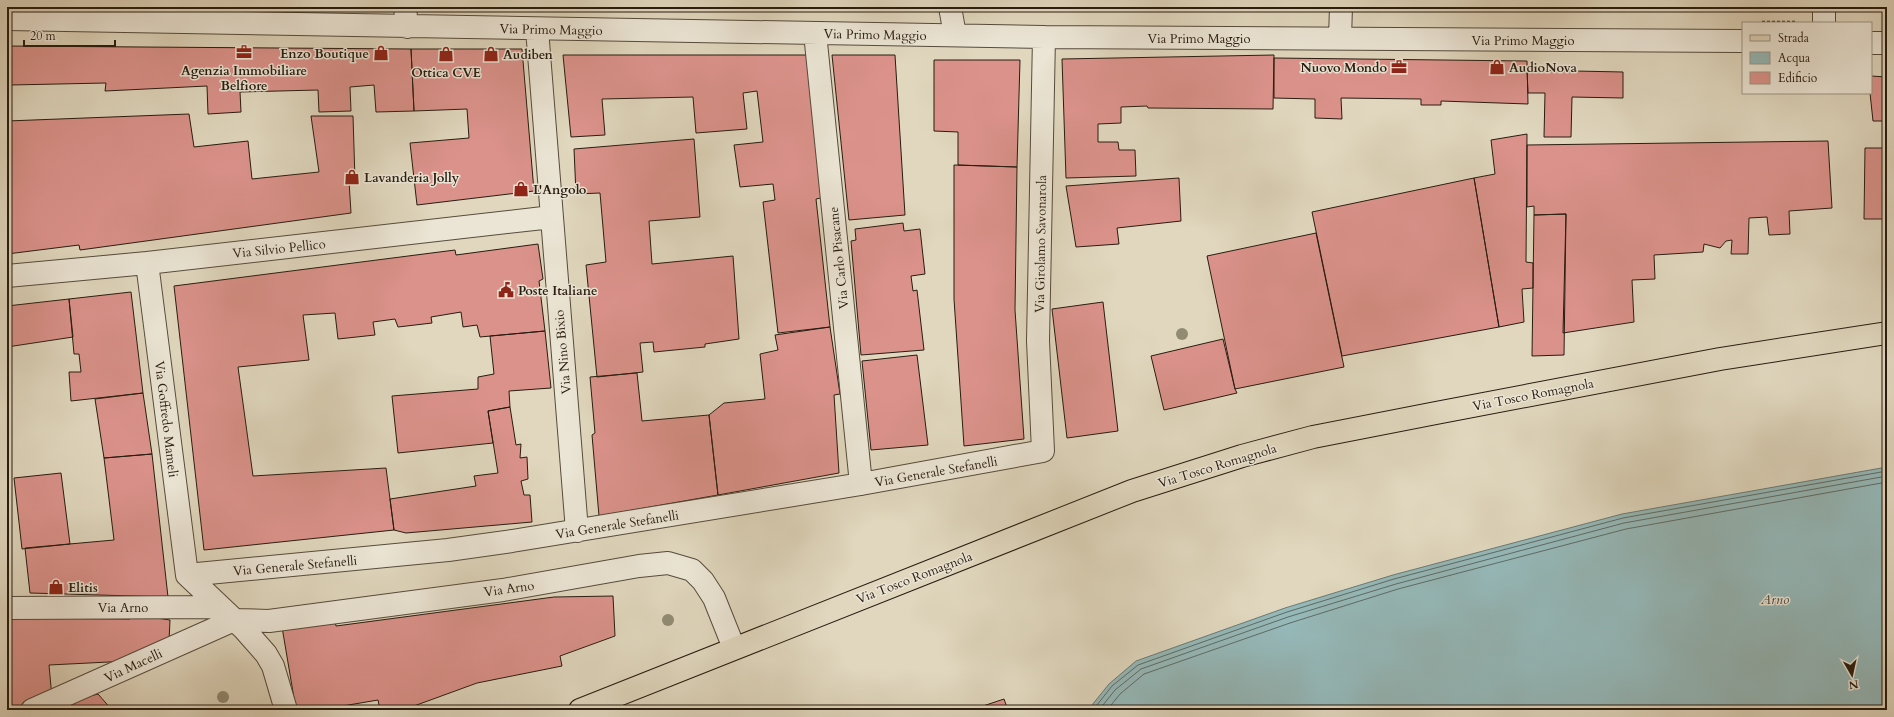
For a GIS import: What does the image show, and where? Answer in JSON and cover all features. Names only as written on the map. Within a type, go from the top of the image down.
[{"type":"main road","name":"Via Tosco Romagnola","points":[[580,710],[1132,491],[1242,456],[1321,436],[1605,380],[1784,348],[1887,333]]},
{"type":"street","points":[[950,7],[955,35]]},
{"type":"street","points":[[1340,38],[1341,7]]},
{"type":"street","points":[[1824,7],[1824,22]]},
{"type":"street","name":"Via Primo Maggio","points":[[7,19],[166,15],[406,17],[537,29],[815,32],[1044,37],[1742,41]]},
{"type":"street","name":"Via Nino Bixio","points":[[537,29],[577,531]]},
{"type":"street","name":"Via Carlo Pisacane","points":[[815,32],[861,484]]},
{"type":"street","name":"Via Girolamo Savonarola","points":[[1043,451],[1038,341],[1044,37]]},
{"type":"street","points":[[1872,43],[1887,43]]},
{"type":"street","name":"Via Silvio Pellico","points":[[7,276],[147,263],[552,217]]},
{"type":"street","name":"Via Goffredo Mameli","points":[[147,263],[187,575]]},
{"type":"street","name":"Via Generale Stefanelli","points":[[187,575],[448,550],[577,531],[861,484],[1043,451]]},
{"type":"street","name":"Via Arno","points":[[7,608],[227,614],[284,619],[503,590],[639,566],[668,563],[692,570],[704,581],[714,598],[734,648]]},
{"type":"street","points":[[187,575],[266,654],[273,666],[286,710]]},
{"type":"street","name":"Via Macelli","points":[[32,710],[227,614]]},
{"type":"water","name":"Arno","points":[[1887,467],[1887,710],[1088,710],[1109,684],[1136,661],[1285,608],[1393,575],[1622,514]]},
{"type":"building","points":[[7,46],[411,49],[414,111],[376,112],[374,85],[350,87],[351,111],[319,112],[318,90],[240,92],[241,112],[208,114],[207,86],[105,91],[106,83],[10,85],[11,100],[7,100]]},
{"type":"building","points":[[411,49],[522,49],[534,191],[417,205],[410,143],[469,138],[467,109],[414,111]]},
{"type":"building","points":[[563,55],[808,55],[821,198],[816,199],[830,327],[778,333],[763,202],[775,200],[773,184],[740,187],[734,145],[763,142],[757,91],[743,93],[747,129],[696,133],[693,97],[602,99],[605,135],[571,137]]},
{"type":"building","points":[[832,55],[895,55],[905,215],[849,220]]},
{"type":"building","points":[[1274,55],[1273,109],[1148,108],[1147,106],[1121,107],[1121,123],[1098,124],[1098,142],[1118,142],[1119,150],[1135,150],[1136,176],[1066,178],[1062,59]]},
{"type":"building","points":[[1274,58],[1527,61],[1528,104],[1441,101],[1441,105],[1421,105],[1421,99],[1341,98],[1342,119],[1315,118],[1315,99],[1274,98]]},
{"type":"building","points":[[934,60],[1020,60],[1017,167],[958,165],[958,132],[934,131]]},
{"type":"building","points":[[1527,70],[1623,72],[1623,98],[1572,97],[1571,137],[1544,137],[1545,93],[1528,93]]},
{"type":"building","points":[[1872,76],[1887,77],[1887,121],[1873,121],[1870,94],[1872,94]]},
{"type":"building","points":[[189,114],[194,147],[248,141],[252,179],[319,172],[311,116],[353,116],[355,180],[349,181],[351,213],[80,250],[79,245],[7,254],[7,121]]},
{"type":"building","points":[[1527,134],[1526,262],[1533,263],[1533,288],[1522,289],[1524,322],[1499,327],[1474,178],[1495,174],[1491,140]]},
{"type":"building","points":[[694,139],[700,217],[649,221],[652,264],[733,256],[739,339],[705,344],[705,347],[654,352],[653,342],[640,343],[643,372],[597,377],[586,265],[606,262],[600,193],[576,194],[574,149]]},
{"type":"building","points":[[1828,141],[1832,208],[1789,211],[1790,234],[1769,235],[1767,217],[1749,218],[1748,254],[1731,254],[1732,240],[1726,241],[1720,248],[1704,244],[1703,252],[1654,255],[1655,279],[1632,280],[1634,322],[1563,333],[1566,214],[1534,215],[1534,206],[1527,207],[1527,145]]},
{"type":"building","points":[[1865,148],[1887,148],[1887,219],[1864,219]]},
{"type":"building","points":[[954,165],[1017,167],[1015,310],[1024,439],[964,446],[954,299]]},
{"type":"building","points":[[1179,178],[1181,221],[1117,228],[1119,244],[1076,247],[1066,186]]},
{"type":"building","points":[[1474,178],[1499,327],[1342,356],[1312,212]]},
{"type":"building","points":[[1566,214],[1564,355],[1532,356],[1534,215]]},
{"type":"building","points":[[903,223],[904,231],[920,229],[925,274],[911,276],[913,291],[917,290],[924,350],[861,355],[851,241],[856,240],[855,229]]},
{"type":"building","points":[[1316,233],[1344,367],[1235,389],[1207,256]]},
{"type":"building","points":[[538,244],[543,279],[539,281],[545,331],[480,337],[477,325],[463,327],[461,312],[431,317],[432,323],[398,327],[395,319],[373,322],[375,335],[338,339],[335,313],[303,315],[309,360],[238,367],[253,476],[386,468],[394,530],[204,550],[174,286],[455,250],[456,255]]},
{"type":"building","points":[[131,292],[143,393],[71,401],[69,372],[81,372],[79,354],[74,354],[69,299]]},
{"type":"building","points":[[69,299],[73,337],[7,347],[7,306]]},
{"type":"building","points":[[1103,302],[1118,431],[1067,438],[1052,309]]},
{"type":"building","points":[[830,327],[840,394],[834,395],[839,473],[718,495],[709,415],[724,403],[765,399],[760,354],[778,350],[775,335]]},
{"type":"building","points":[[545,331],[551,388],[509,391],[510,407],[488,411],[493,443],[398,453],[392,396],[478,389],[478,377],[494,374],[490,336]]},
{"type":"building","points":[[1223,339],[1237,393],[1164,410],[1151,356]]},
{"type":"building","points":[[917,355],[928,445],[871,450],[862,361]]},
{"type":"building","points":[[637,373],[642,421],[709,415],[718,495],[599,516],[592,435],[595,433],[590,377]]},
{"type":"building","points":[[143,393],[152,454],[104,458],[95,399]]},
{"type":"building","points":[[510,407],[516,445],[521,444],[520,458],[527,457],[528,479],[521,481],[524,495],[530,495],[532,522],[406,533],[394,530],[390,499],[476,486],[474,476],[498,473],[488,411]]},
{"type":"building","points":[[152,454],[168,597],[30,593],[25,548],[114,540],[104,458]]},
{"type":"building","points":[[61,473],[70,544],[22,549],[14,478]]},
{"type":"building","points":[[613,596],[615,636],[560,656],[562,666],[477,683],[403,710],[380,710],[378,700],[319,710],[296,710],[282,627],[334,617],[336,626],[554,597]]},
{"type":"building","points":[[130,614],[170,620],[169,641],[129,661],[49,665],[52,698],[19,710],[7,710],[7,618],[130,619]]},
{"type":"building","points":[[98,694],[112,710],[61,710],[67,702]]},
{"type":"building","points":[[1004,699],[1008,710],[971,710]]},
{"type":"place","name":"Agenzia Immobiliare Belfiore","points":[[244,52]]},
{"type":"place","name":"Enzo Boutique","points":[[381,53]]},
{"type":"place","name":"Ottica CVE","points":[[446,54]]},
{"type":"place","name":"Audiben","points":[[491,54]]},
{"type":"place","name":"Nuovo Mondo","points":[[1399,67]]},
{"type":"place","name":"AudioNova","points":[[1497,67]]},
{"type":"place","name":"Lavanderia Jolly","points":[[352,177]]},
{"type":"place","name":"L'Angolo","points":[[521,189]]},
{"type":"place","name":"Poste Italiane","points":[[506,290]]},
{"type":"place","name":"Elitis","points":[[56,587]]}]
